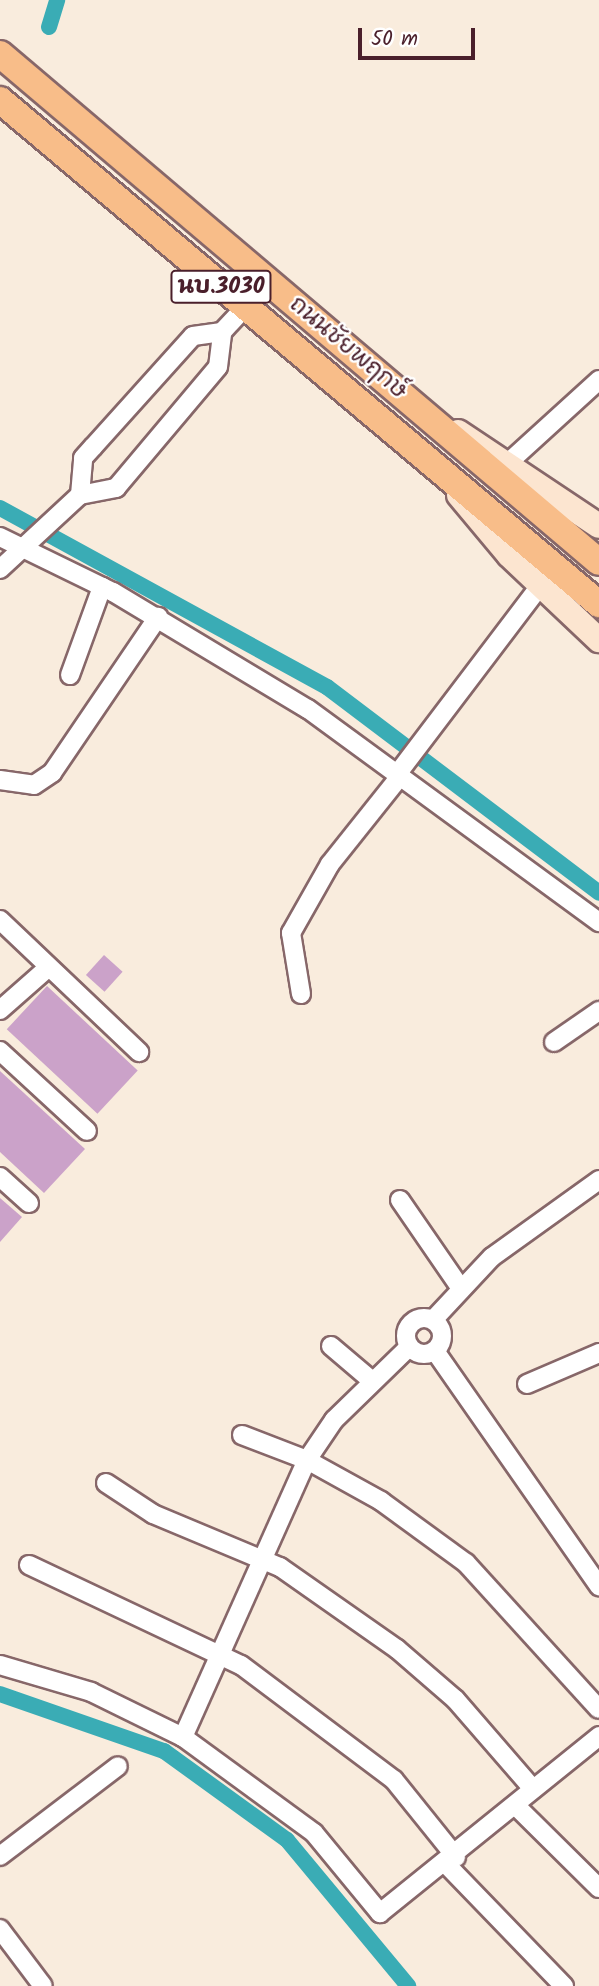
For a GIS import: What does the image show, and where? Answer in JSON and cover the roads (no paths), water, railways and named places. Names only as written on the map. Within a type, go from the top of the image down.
[{"type":"main road","name":"ถนนชัยพฤกษ์","points":[[0,54],[599,562]]},
{"type":"main road","name":"ถนนชัยพฤกษ์","points":[[0,100],[599,604]]},
{"type":"main road","points":[[422,410],[509,462],[599,526]]},
{"type":"main road","points":[[443,474],[540,586],[599,640]]},
{"type":"street","points":[[0,569],[22,545],[80,495],[116,488],[218,367],[222,332],[245,307]]},
{"type":"street","points":[[80,495],[83,458],[193,336],[222,332]]},
{"type":"street","points":[[509,462],[599,380]]},
{"type":"street","points":[[0,537],[22,545],[158,617],[309,709],[400,772],[599,922]]},
{"type":"street","points":[[301,994],[291,933],[331,864],[540,586]]},
{"type":"street","points":[[69,676],[82,656],[89,611],[102,587]]},
{"type":"street","points":[[0,780],[34,785],[52,773],[158,617]]},
{"type":"street","points":[[0,920],[139,1052]]},
{"type":"street","points":[[0,1010],[50,967]]},
{"type":"street","points":[[554,1042],[599,1011]]},
{"type":"street","points":[[0,1051],[87,1131]]},
{"type":"street","points":[[0,1177],[29,1203]]},
{"type":"street","points":[[183,1737],[260,1558],[307,1460],[371,1380],[409,1347],[410,1324],[433,1320],[459,1286],[553,1208],[599,1180]]},
{"type":"street","points":[[400,1200],[459,1286]]},
{"type":"street","points":[[433,1320],[442,1335],[435,1351]]},
{"type":"street","points":[[331,1346],[371,1380]]},
{"type":"street","points":[[409,1347],[424,1354],[435,1351]]},
{"type":"street","points":[[435,1351],[599,1586]]},
{"type":"street","points":[[527,1384],[599,1353]]},
{"type":"street","points":[[242,1435],[307,1460],[381,1501],[466,1563],[599,1709]]},
{"type":"street","points":[[106,1483],[153,1514],[260,1558],[416,1666],[455,1699],[533,1789]]},
{"type":"street","points":[[29,1564],[219,1653],[338,1732],[394,1780],[451,1861],[564,1986]]},
{"type":"street","points":[[0,1665],[90,1692],[183,1737],[314,1833],[377,1912],[451,1861],[533,1789],[596,1743]]},
{"type":"street","points":[[0,1856],[118,1766]]},
{"type":"street","points":[[515,1805],[599,1888]]},
{"type":"street","points":[[0,1928],[43,1986]]},
{"type":"waterway","points":[[49,27],[57,0]]},
{"type":"waterway","points":[[0,508],[327,687],[599,893]]},
{"type":"waterway","points":[[0,1694],[164,1751],[287,1840],[408,1986]]}]
